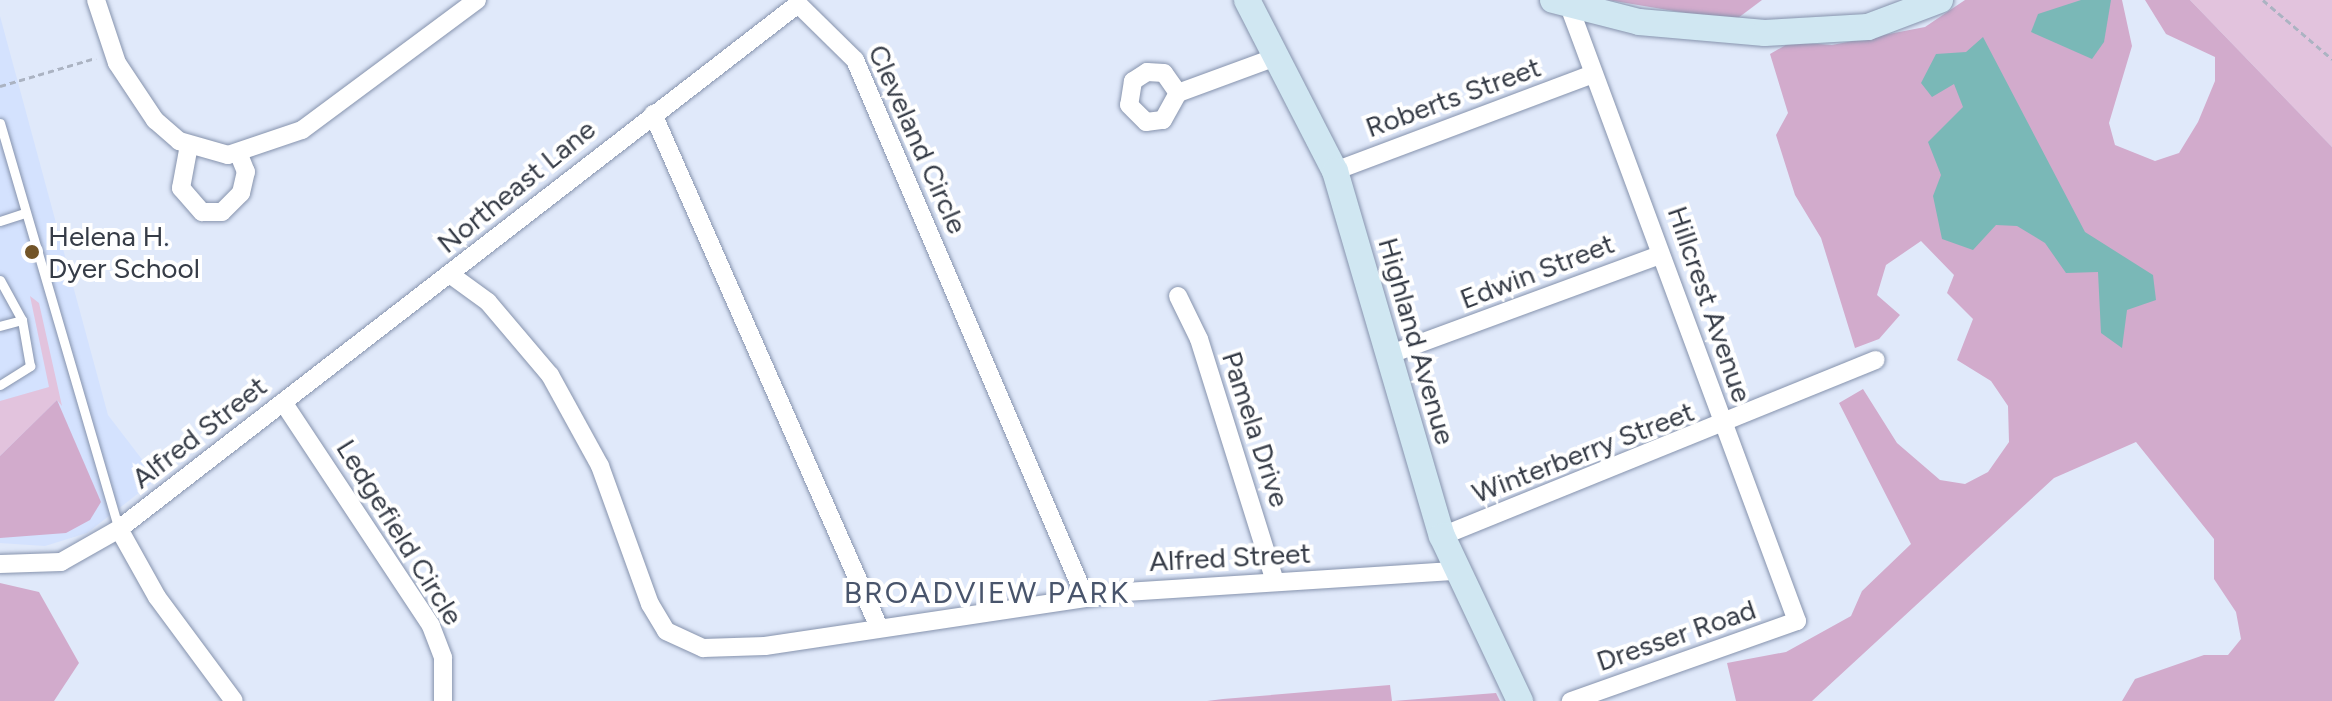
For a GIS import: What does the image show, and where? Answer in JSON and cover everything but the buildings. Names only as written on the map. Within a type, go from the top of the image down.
[{"type":"street","points":[[96,0],[114,53],[149,113],[189,145],[239,155],[333,111],[454,6],[477,0]]},
{"type":"street","name":"Highland Avenue","points":[[1247,0],[1335,171],[1442,536],[1455,571],[1520,701]]},
{"type":"street","points":[[1561,3],[1666,26],[1765,33],[1868,27],[1940,0]]},
{"type":"street","name":"Hillcrest Avenue","points":[[1561,3],[1660,255],[1797,621]]},
{"type":"street","name":"Cleveland Circle","points":[[653,114],[798,4],[830,28],[863,77],[1085,597]]},
{"type":"street","points":[[1178,93],[1276,57]]},
{"type":"street","name":"Roberts Street","points":[[1335,171],[1591,75]]},
{"type":"street","points":[[653,114],[878,625]]},
{"type":"street","name":"Northeast Lane","points":[[414,301],[653,114]]},
{"type":"street","points":[[189,145],[181,188],[202,212],[222,212],[241,193],[246,172],[239,155]]},
{"type":"street","name":"Edwin Street","points":[[1388,355],[1660,255]]},
{"type":"street","name":"Alfred Street","points":[[451,275],[488,302],[550,375],[600,466],[650,604],[677,638],[724,650],[1085,597],[1275,581],[1455,571]]},
{"type":"street","name":"Pamela Drive","points":[[1178,296],[1199,339],[1275,581]]},
{"type":"street","name":"Alfred Street","points":[[0,564],[61,562],[119,529],[414,301]]},
{"type":"street","name":"Winterberry Street","points":[[1442,536],[1723,427],[1876,360]]},
{"type":"street","name":"Ledgefield Circle","points":[[283,402],[431,626],[443,658],[443,701]]},
{"type":"street","points":[[119,529],[157,597],[234,701]]},
{"type":"street","name":"Dresser Road","points":[[1571,701],[1797,621]]},
{"type":"lane","points":[[0,123],[22,214],[119,529]]},
{"type":"lane","points":[[0,221],[22,214]]},
{"type":"lane","points":[[0,280],[22,320],[30,366],[0,385]]},
{"type":"lane","points":[[0,326],[22,320]]},
{"type":"path","points":[[2263,0],[2332,59]]},
{"type":"path","points":[[0,86],[114,53]]},
{"type":"shaded area","points":[[1608,0],[1762,0],[1734,21]]},
{"type":"shaded area","points":[[1965,0],[2122,0],[2132,46],[2109,123],[2115,145],[2155,161],[2179,153],[2198,122],[2215,81],[2215,57],[2166,34],[2145,0],[2190,0],[2332,147],[2332,701],[2122,701],[2135,679],[2204,655],[2228,655],[2241,639],[2236,612],[2214,579],[2214,539],[2136,442],[2054,478],[1812,701],[1736,701],[1727,663],[1786,652],[1851,616],[1862,591],[1911,544],[1839,403],[1863,389],[1897,443],[1940,480],[1965,484],[1988,472],[2009,442],[2008,406],[1991,381],[1957,360],[1973,319],[1947,293],[1954,275],[1921,241],[1886,265],[1877,295],[1900,315],[1879,339],[1855,348],[1821,238],[1795,195],[1776,135],[1788,113],[1770,54],[1791,42],[1832,45],[1925,27]]},
{"type":"shaded area","points":[[2081,0],[2111,0],[2104,42],[2092,59],[2031,32],[2038,14]]},
{"type":"shaded area","points":[[2190,0],[2332,0],[2332,147]]},
{"type":"shaded area","name":"Helena H. Dyer School","points":[[0,16],[108,415],[157,479],[87,533],[45,546],[0,543]]},
{"type":"shaded area","points":[[1983,37],[2085,232],[2153,275],[2156,300],[2127,310],[2122,348],[2101,333],[2098,272],[2066,273],[2045,243],[2017,226],[1996,225],[1973,250],[1942,239],[1933,196],[1941,175],[1928,142],[1963,107],[1954,84],[1932,97],[1921,83],[1936,54],[1966,52]]},
{"type":"shaded area","points":[[30,296],[39,303],[62,406],[57,400],[0,456],[0,401],[49,387]]},
{"type":"shaded area","points":[[57,400],[101,502],[90,520],[66,533],[0,538],[0,456]]},
{"type":"shaded area","points":[[0,583],[39,592],[79,663],[54,701],[0,701]]},
{"type":"shaded area","points":[[1390,685],[1392,701],[1207,701],[1223,699]]},
{"type":"shaded area","points":[[1496,693],[1500,701],[1393,701]]},
{"type":"place","name":"Helena H. Dyer School","points":[[32,252]]},
{"type":"district","name":"BROADVIEW PARK","points":[[987,593]]}]
